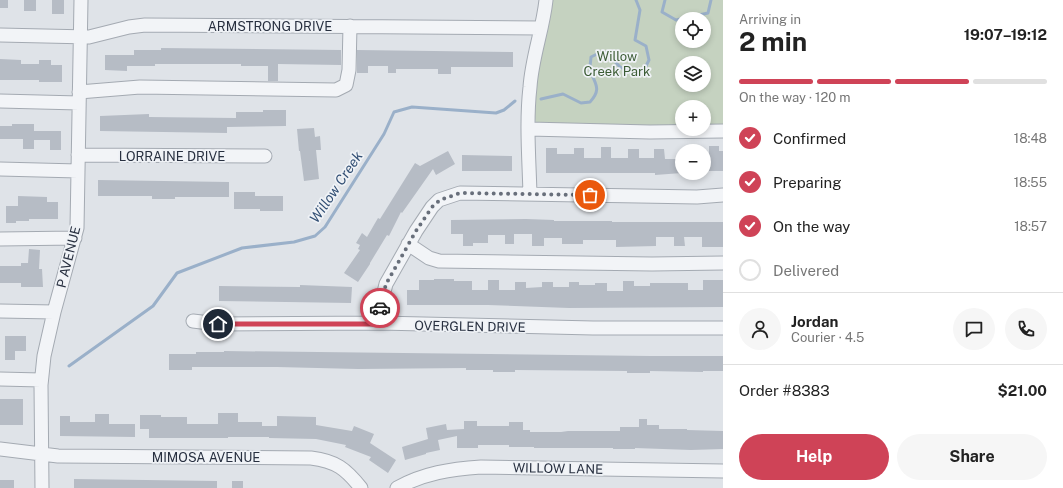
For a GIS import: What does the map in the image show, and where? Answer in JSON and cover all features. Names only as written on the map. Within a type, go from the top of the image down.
[{"type":"street","name":"P AVENUE","points":[[42,488],[41,380],[45,350],[54,312],[75,238],[78,210],[81,0]]},
{"type":"street","points":[[530,194],[529,88],[546,0]]},
{"type":"street","name":"ARMSTRONG DRIVE","points":[[0,35],[89,36],[145,25],[541,28]]},
{"type":"street","points":[[0,101],[79,97],[140,87],[336,90],[346,85],[349,70],[350,26]]},
{"type":"street","points":[[529,129],[650,132],[723,130]]},
{"type":"street","name":"LORRAINE DRIVE","points":[[78,156],[265,156]]},
{"type":"street","points":[[0,169],[78,171]]},
{"type":"street","points":[[380,324],[381,304],[386,284],[408,244],[432,207],[447,196],[460,193],[697,197],[723,196]]},
{"type":"street","points":[[0,239],[75,238]]},
{"type":"street","points":[[408,244],[429,258],[439,261],[652,264],[723,263]]},
{"type":"street","points":[[0,311],[54,312]]},
{"type":"street","name":"OVERGLEN DRIVE","points":[[193,321],[218,324],[380,324],[593,328],[723,328]]},
{"type":"street","points":[[0,379],[41,380]]},
{"type":"street","name":"MIMOSA AVENUE","points":[[0,449],[58,456],[311,458],[331,462],[342,468],[352,476],[362,488]]},
{"type":"street","name":"WILLOW LANE","points":[[397,488],[426,475],[456,469],[481,467],[723,471]]},
{"type":"green space","name":"Willow Creek Park","points":[[552,0],[723,0],[723,124],[711,125],[711,100],[675,100],[675,127],[536,125],[534,106],[536,79],[550,18]]},
{"type":"building","points":[[0,0],[8,0],[8,8],[0,8]]},
{"type":"building","points":[[24,0],[36,0],[36,11],[24,11]]},
{"type":"building","points":[[52,0],[64,0],[64,14],[52,14]]},
{"type":"building","points":[[161,48],[341,50],[341,65],[278,64],[278,81],[268,81],[268,66],[241,66],[241,64],[155,64],[155,66],[127,66],[127,71],[105,70],[105,55],[134,55],[134,50],[161,50]]},
{"type":"building","points":[[357,50],[513,52],[513,67],[451,67],[451,74],[438,74],[438,69],[396,69],[396,73],[388,73],[388,66],[368,66],[368,73],[357,73]]},
{"type":"building","points":[[0,59],[21,60],[21,64],[39,64],[39,60],[51,60],[51,65],[62,65],[62,82],[39,82],[39,80],[0,80]]},
{"type":"building","points":[[263,110],[286,110],[286,126],[227,127],[227,133],[100,131],[100,116],[149,114],[149,117],[236,118],[236,112],[263,112]]},
{"type":"building","points":[[12,124],[34,124],[34,131],[61,131],[61,150],[50,150],[50,140],[34,140],[34,149],[23,149],[23,139],[0,139],[0,126],[12,126]]},
{"type":"building","points":[[314,128],[315,137],[320,136],[321,150],[316,150],[319,179],[304,181],[297,129]]},
{"type":"building","points":[[711,146],[719,146],[719,151],[723,151],[723,171],[711,171]]},
{"type":"building","points":[[601,147],[611,147],[611,158],[628,158],[628,149],[639,149],[639,158],[654,158],[654,149],[664,149],[665,159],[675,159],[675,174],[655,175],[655,173],[546,173],[546,148],[557,148],[557,154],[574,154],[574,148],[584,148],[584,158],[601,158]]},
{"type":"building","points":[[448,151],[455,164],[436,175],[433,169],[402,213],[401,212],[389,236],[387,235],[358,282],[344,273],[360,250],[358,249],[360,245],[356,243],[362,233],[367,237],[415,163],[420,166]]},
{"type":"building","points":[[462,155],[512,156],[512,171],[462,171]]},
{"type":"building","points":[[98,180],[229,182],[229,197],[175,197],[175,199],[152,199],[152,196],[98,196]]},
{"type":"building","points":[[234,192],[255,192],[255,196],[283,196],[283,211],[234,209]]},
{"type":"building","points":[[18,196],[47,197],[47,202],[58,202],[58,219],[29,219],[29,221],[6,223],[6,206],[18,206]]},
{"type":"building","points":[[526,219],[612,222],[723,222],[723,247],[702,247],[702,237],[684,237],[685,246],[674,246],[674,237],[656,237],[656,246],[616,247],[616,240],[583,240],[583,244],[562,244],[562,238],[544,238],[544,246],[532,246],[532,234],[514,234],[514,244],[505,244],[505,235],[488,235],[488,243],[473,243],[473,246],[463,246],[463,234],[451,234],[451,220]]},
{"type":"building","points":[[29,249],[40,250],[39,269],[42,269],[43,287],[21,287],[21,283],[0,283],[0,266],[21,266],[21,263],[28,263]]},
{"type":"building","points":[[434,279],[472,281],[472,290],[488,290],[488,280],[499,280],[499,290],[515,290],[515,282],[526,282],[526,288],[542,287],[542,282],[553,282],[553,287],[569,287],[569,282],[579,282],[579,285],[607,283],[607,291],[623,291],[623,281],[634,281],[634,286],[650,286],[650,283],[688,283],[688,290],[703,290],[703,280],[723,280],[723,307],[569,308],[488,305],[407,305],[407,290],[419,290],[419,280]]},
{"type":"building","points":[[300,285],[352,287],[351,303],[219,301],[219,286],[300,287]]},
{"type":"building","points":[[5,336],[26,336],[26,351],[15,351],[15,360],[5,360]]},
{"type":"building","points":[[224,351],[723,356],[723,371],[650,371],[650,373],[627,373],[627,371],[515,370],[515,372],[493,372],[493,370],[466,370],[466,368],[358,369],[277,367],[192,367],[192,370],[169,370],[169,354],[196,354],[196,352]]},
{"type":"building","points":[[0,399],[23,399],[23,425],[0,425]]},
{"type":"building","points":[[218,413],[238,413],[238,422],[262,422],[262,426],[277,426],[277,416],[316,417],[316,425],[352,431],[354,426],[374,434],[370,443],[396,460],[388,473],[369,460],[371,457],[345,447],[346,445],[316,439],[269,437],[149,438],[149,429],[140,429],[140,415],[187,417],[187,424],[218,424]]},
{"type":"building","points":[[95,414],[109,414],[109,424],[135,424],[135,437],[60,436],[60,416],[70,416],[70,422],[95,422]]},
{"type":"building","points":[[639,419],[647,419],[647,425],[659,425],[659,429],[723,431],[723,449],[534,448],[509,447],[509,445],[478,445],[478,448],[457,448],[457,436],[438,440],[440,450],[405,460],[402,447],[428,439],[426,428],[446,424],[447,430],[464,429],[464,421],[477,421],[477,426],[509,426],[509,422],[523,422],[523,430],[530,430],[530,432],[561,432],[620,431],[620,427],[639,427]]},
{"type":"building","points":[[74,479],[217,481],[217,488],[74,488]]},
{"type":"building","points":[[0,480],[14,480],[14,488],[0,488]]},
{"type":"building","points":[[232,481],[243,481],[243,488],[232,488]]},
{"type":"waterway","name":"Willow Creek","points":[[541,99],[563,94],[581,103],[590,102],[594,97],[597,88],[590,67],[591,57],[599,53],[607,53],[620,67],[633,73],[644,70],[649,60],[646,46],[635,40],[640,10],[636,0]]},
{"type":"waterway","name":"Willow Creek","points":[[665,0],[662,12],[676,20],[708,13],[711,0]]},
{"type":"waterway","name":"Willow Creek","points":[[69,366],[153,306],[177,273],[242,248],[294,242],[315,236],[325,227],[384,134],[394,112],[412,107],[496,113],[504,110],[515,101]]},
{"type":"way so far","points":[[380,308],[386,284],[416,231],[432,207],[447,196],[460,193],[590,195]]},
{"type":"route","points":[[218,324],[380,324],[380,308]]}]
